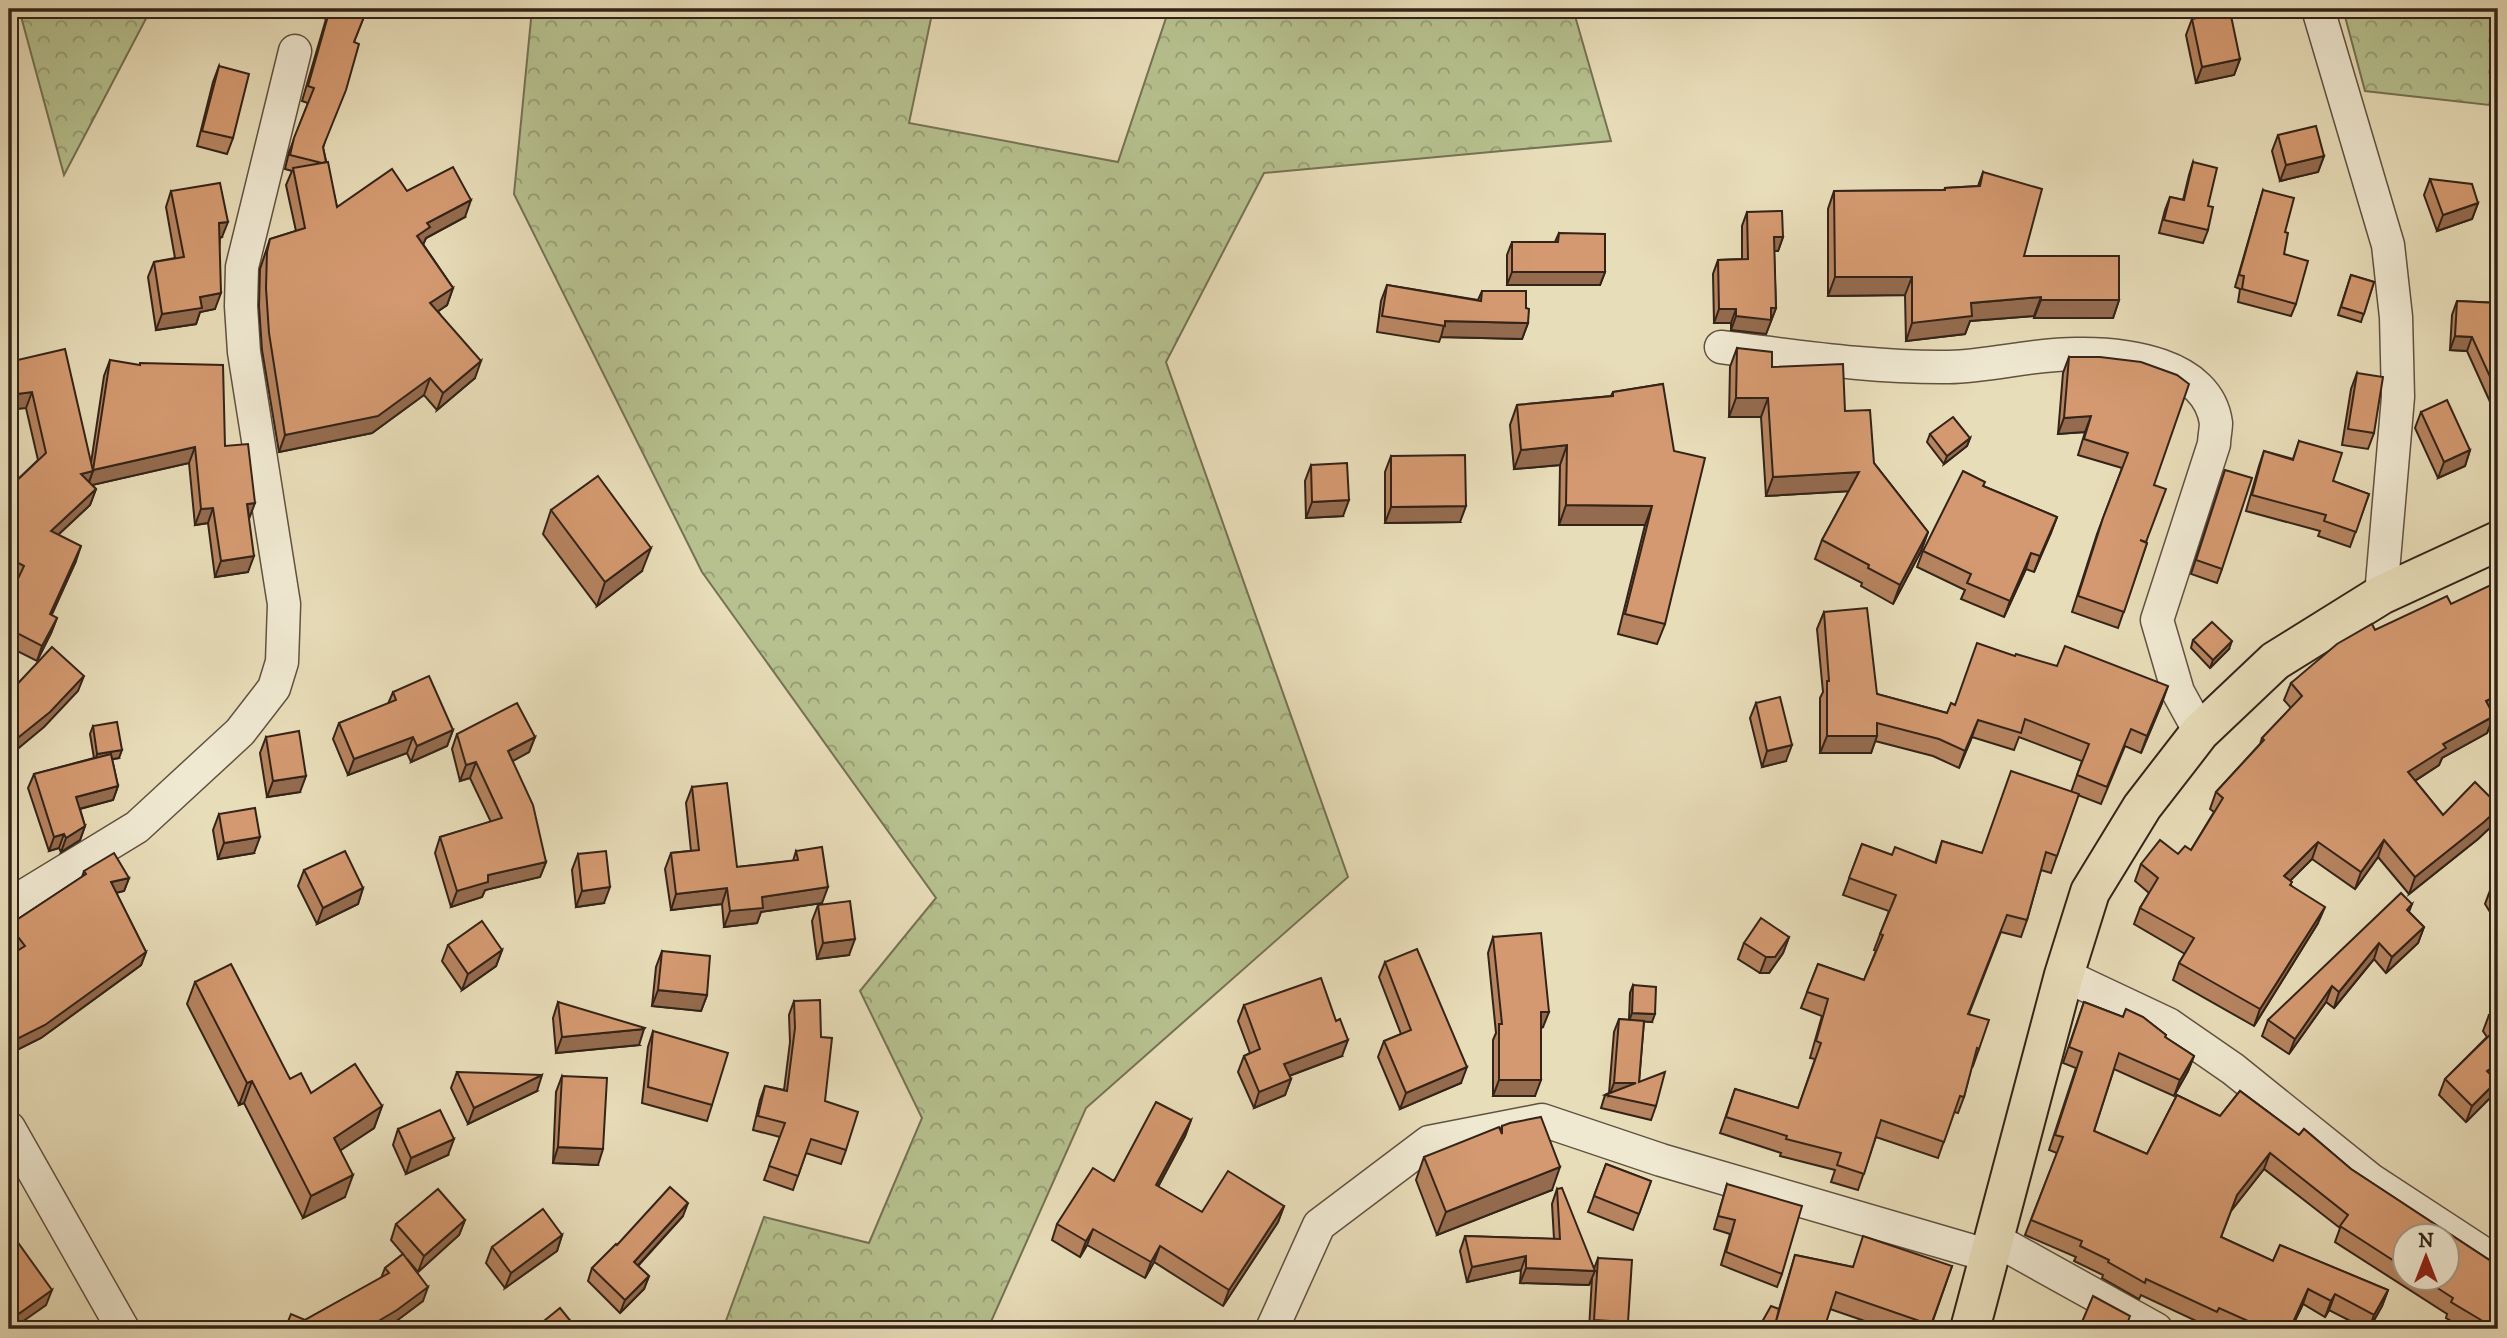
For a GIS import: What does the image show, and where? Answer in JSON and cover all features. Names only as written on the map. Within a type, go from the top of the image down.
[{"type":"highway","points":[[1970,1329],[2064,975],[2090,892],[2142,807],[2200,732],[2276,661],[2381,595],[2498,541]]},
{"type":"street","points":[[2318,9],[2388,245],[2396,317],[2398,397],[2381,595]]},
{"type":"street","points":[[9,905],[137,827],[240,732],[274,688],[282,662],[284,604],[244,352],[242,267],[295,51]]},
{"type":"street","points":[[1721,347],[1855,363],[1950,367],[2076,354],[2123,357],[2174,369],[2195,383],[2207,400],[2216,423],[2214,444],[2157,620],[2178,692],[2200,732]]},
{"type":"street","points":[[2064,975],[2168,1024],[2234,1069],[2371,1180],[2498,1263]]},
{"type":"street","points":[[1272,1329],[1319,1225],[1429,1142],[1542,1120],[1661,1160],[1992,1248],[2156,1329]]},
{"type":"street","points":[[9,1128],[123,1329]]},
{"type":"green space","points":[[19,9],[151,9],[64,175]]},
{"type":"green space","points":[[532,9],[933,9],[909,123],[1118,162],[1169,9],[1573,9],[1611,141],[1264,173],[1166,362],[1348,877],[1086,1108],[990,1324],[984,1329],[723,1329],[764,1217],[869,1243],[922,1118],[860,991],[936,898],[702,572],[514,194]]},
{"type":"green space","points":[[2343,9],[2498,9],[2498,106],[2365,91]]},
{"type":"building","points":[[330,9],[367,9],[354,42],[359,44],[346,90],[323,147],[326,162],[322,163],[290,155],[314,88],[308,86]]},
{"type":"building","points":[[2230,11],[2240,59],[2202,67],[2192,19]]},
{"type":"building","points":[[219,66],[249,74],[233,138],[202,131]]},
{"type":"building","points":[[2316,126],[2324,156],[2286,165],[2278,135]]},
{"type":"building","points":[[328,162],[337,207],[392,169],[407,191],[453,167],[471,200],[427,223],[430,227],[417,236],[453,288],[430,303],[481,361],[443,393],[430,378],[378,416],[285,435],[269,333],[267,252],[270,239],[305,228],[293,168]]},
{"type":"building","points":[[2193,162],[2217,168],[2208,206],[2213,207],[2208,230],[2164,220],[2170,197],[2184,200]]},
{"type":"building","points":[[1983,172],[2042,189],[2024,256],[2119,256],[2119,300],[2041,300],[2041,297],[1971,303],[1972,316],[1912,323],[1912,277],[1835,277],[1834,191],[1945,190],[1980,186]]},
{"type":"building","points":[[2430,179],[2472,184],[2478,203],[2443,215]]},
{"type":"building","points":[[220,183],[228,222],[219,223],[221,293],[200,297],[202,308],[162,314],[154,262],[184,257],[171,191]]},
{"type":"building","points":[[2263,190],[2294,198],[2285,232],[2288,233],[2284,254],[2308,261],[2296,304],[2242,289],[2244,276],[2239,275]]},
{"type":"building","points":[[9,194],[16,207],[9,212]]},
{"type":"building","points":[[1782,211],[1783,237],[1774,237],[1776,308],[1771,308],[1771,320],[1736,316],[1736,309],[1719,309],[1718,260],[1748,259],[1747,212]]},
{"type":"building","points":[[1559,233],[1605,234],[1605,272],[1512,272],[1512,242],[1558,242]]},
{"type":"building","points":[[2351,275],[2374,282],[2364,314],[2341,307]]},
{"type":"building","points":[[1387,285],[1481,301],[1482,291],[1526,291],[1528,323],[1445,321],[1445,326],[1382,316]]},
{"type":"building","points":[[2457,301],[2498,303],[2496,390],[2472,337],[2455,336]]},
{"type":"building","points":[[1737,348],[1772,352],[1772,367],[1843,364],[1845,411],[1870,410],[1874,463],[1928,532],[1900,585],[1822,540],[1859,472],[1773,477],[1768,398],[1736,398]]},
{"type":"building","points":[[65,349],[93,471],[81,474],[96,489],[51,531],[81,546],[50,614],[57,618],[42,646],[9,629],[9,606],[24,566],[9,558],[9,488],[46,453],[32,392],[9,395],[9,362]]},
{"type":"building","points":[[2069,357],[2100,357],[2141,362],[2177,375],[2189,384],[2154,485],[2166,489],[2146,542],[2140,540],[2147,543],[2124,612],[2078,596],[2103,518],[2128,453],[2084,439],[2091,416],[2064,418]]},
{"type":"building","points":[[110,360],[140,365],[223,365],[225,446],[248,444],[255,503],[247,504],[254,556],[221,561],[213,508],[201,509],[195,447],[93,470]]},
{"type":"building","points":[[2357,373],[2383,377],[2374,433],[2348,429]]},
{"type":"building","points":[[1663,384],[1674,451],[1705,458],[1665,624],[1625,614],[1652,506],[1566,505],[1567,445],[1521,450],[1517,405],[1613,396],[1613,392]]},
{"type":"building","points":[[2447,400],[2470,450],[2444,462],[2421,412]]},
{"type":"building","points":[[1953,417],[1970,438],[1947,456],[1930,434]]},
{"type":"building","points":[[2299,441],[2342,453],[2333,481],[2369,494],[2356,532],[2324,521],[2326,515],[2252,495],[2264,451],[2293,460]]},
{"type":"building","points":[[1465,455],[1466,506],[1391,507],[1391,456]]},
{"type":"building","points":[[1347,463],[1349,500],[1312,502],[1311,465]]},
{"type":"building","points":[[2225,470],[2252,478],[2222,569],[2196,560]]},
{"type":"building","points":[[1963,471],[1985,482],[1983,486],[2057,517],[2040,556],[2031,553],[2010,601],[1967,583],[1971,574],[1923,551]]},
{"type":"building","points":[[598,476],[651,548],[605,582],[551,510]]},
{"type":"building","points":[[2495,583],[2498,589],[2498,695],[2486,701],[2494,716],[2443,744],[2446,748],[2408,772],[2443,815],[2475,782],[2498,805],[2498,809],[2415,877],[2384,840],[2361,872],[2318,842],[2284,876],[2292,882],[2290,885],[2325,907],[2260,1009],[2179,963],[2194,938],[2140,908],[2158,878],[2141,864],[2160,840],[2178,854],[2185,846],[2191,850],[2223,798],[2216,792],[2302,696],[2291,683],[2337,644],[2372,624],[2375,630],[2447,596],[2451,604]]},
{"type":"building","points":[[1867,608],[1877,694],[1947,713],[1951,703],[1955,705],[1977,643],[2057,666],[2065,646],[2168,686],[2147,736],[2131,729],[2107,787],[2077,775],[2089,744],[2025,719],[2021,733],[1978,720],[1965,751],[1939,739],[1877,723],[1877,736],[1827,736],[1829,681],[1824,612]]},
{"type":"building","points":[[2212,622],[2232,641],[2213,660],[2193,640]]},
{"type":"building","points":[[52,647],[84,676],[50,712],[9,745],[9,693]]},
{"type":"building","points":[[429,676],[453,730],[417,746],[413,737],[354,759],[339,723],[396,700],[393,692]]},
{"type":"building","points":[[1780,697],[1792,745],[1767,751],[1756,703]]},
{"type":"building","points":[[517,703],[535,737],[508,751],[533,805],[546,862],[488,875],[488,882],[457,891],[440,837],[502,818],[476,762],[466,765],[457,734]]},
{"type":"building","points":[[117,722],[122,750],[97,754],[93,726]]},
{"type":"building","points":[[299,731],[306,776],[273,781],[266,737]]},
{"type":"building","points":[[111,754],[118,786],[76,797],[85,826],[66,838],[64,834],[54,837],[34,774]]},
{"type":"building","points":[[2011,771],[2079,794],[2057,856],[2046,852],[2027,920],[2007,915],[1968,1014],[1989,1020],[1979,1049],[1977,1048],[1964,1097],[1960,1096],[1944,1142],[1881,1120],[1864,1174],[1837,1165],[1841,1153],[1786,1139],[1787,1136],[1726,1117],[1735,1089],[1798,1108],[1821,1043],[1816,1041],[1828,999],[1807,992],[1818,964],[1864,980],[1896,895],[1849,878],[1862,844],[1892,855],[1895,847],[1936,863],[1942,841],[1982,853]]},
{"type":"building","points":[[727,783],[737,867],[798,860],[796,851],[822,847],[828,887],[762,897],[763,908],[730,911],[727,888],[676,894],[671,853],[699,850],[692,787]]},
{"type":"building","points":[[255,808],[260,837],[224,843],[219,814]]},
{"type":"building","points":[[345,851],[363,888],[323,908],[304,870]]},
{"type":"building","points":[[606,851],[610,887],[582,891],[578,854]]},
{"type":"building","points":[[114,853],[129,878],[111,882],[146,952],[45,1025],[9,1043],[9,1012],[17,1008],[9,996],[9,956],[25,946],[9,925],[86,874],[84,871]]},
{"type":"building","points":[[2498,884],[2498,900],[2491,888]]},
{"type":"building","points":[[2401,893],[2412,904],[2407,910],[2424,927],[2392,957],[2379,943],[2339,992],[2332,986],[2295,1039],[2268,1020]]},
{"type":"building","points":[[850,901],[855,939],[823,943],[818,905]]},
{"type":"building","points":[[1761,918],[1789,937],[1775,957],[1766,957],[1744,943]]},
{"type":"building","points":[[482,921],[502,950],[468,974],[448,945]]},
{"type":"building","points":[[1541,933],[1549,1012],[1541,1012],[1541,1080],[1499,1080],[1499,1024],[1502,1024],[1493,937]]},
{"type":"building","points":[[1417,949],[1467,1067],[1406,1093],[1384,1041],[1411,1030],[1385,962]]},
{"type":"building","points":[[662,951],[710,956],[707,995],[658,990]]},
{"type":"building","points":[[231,964],[290,1079],[301,1073],[311,1093],[355,1064],[382,1106],[334,1138],[353,1175],[311,1196],[252,1081],[247,1083],[195,982]]},
{"type":"building","points":[[1321,978],[1336,1021],[1340,1019],[1348,1040],[1284,1064],[1291,1079],[1259,1092],[1244,1056],[1260,1049],[1244,1005]]},
{"type":"building","points":[[1633,985],[1656,987],[1655,1014],[1632,1013]]},
{"type":"building","points":[[820,1000],[821,1037],[832,1038],[825,1101],[858,1112],[846,1150],[811,1139],[798,1176],[769,1166],[785,1123],[758,1116],[765,1086],[787,1091],[795,1028],[794,1001]]},
{"type":"building","points":[[558,1002],[645,1028],[562,1037]]},
{"type":"building","points":[[2084,1002],[2123,1017],[2126,1009],[2143,1017],[2166,1035],[2165,1037],[2194,1056],[2180,1080],[2119,1053],[2094,1131],[2147,1154],[2177,1095],[2220,1116],[2240,1091],[2299,1135],[2304,1129],[2351,1169],[2432,1222],[2392,1222],[2392,1260],[2340,1226],[2348,1215],[2270,1153],[2237,1195],[2221,1237],[2273,1261],[2280,1245],[2388,1290],[2374,1315],[2335,1294],[2331,1301],[2308,1289],[2290,1329],[2266,1329],[2219,1308],[2217,1312],[2146,1279],[2145,1283],[2108,1262],[2109,1260],[2080,1246],[2082,1241],[2031,1220],[2063,1137],[2055,1135],[2082,1052],[2069,1047]]},
{"type":"building","points":[[2498,1009],[2498,1027],[2489,1015]]},
{"type":"building","points":[[1619,1019],[1644,1021],[1639,1082],[1665,1072],[1656,1106],[1605,1095],[1636,1083],[1614,1083]]},
{"type":"building","points":[[2498,1027],[2498,1063],[2487,1071],[2497,1081],[2472,1106],[2445,1079]]},
{"type":"building","points":[[653,1031],[728,1053],[712,1105],[648,1087]]},
{"type":"building","points":[[457,1072],[542,1075],[474,1108]]},
{"type":"building","points":[[562,1076],[607,1078],[603,1149],[558,1147]]},
{"type":"building","points":[[1156,1102],[1191,1120],[1156,1185],[1202,1212],[1228,1171],[1284,1206],[1229,1290],[1160,1246],[1151,1262],[1093,1229],[1086,1241],[1057,1224],[1093,1168],[1114,1181]]},
{"type":"building","points":[[440,1110],[454,1139],[411,1158],[398,1129]]},
{"type":"building","points":[[1541,1117],[1560,1167],[1446,1212],[1424,1157],[1499,1127],[1502,1134],[1502,1126],[1510,1123]]},
{"type":"building","points":[[1606,1164],[1651,1181],[1639,1214],[1594,1196]]},
{"type":"building","points":[[1727,1184],[1802,1206],[1782,1274],[1726,1252],[1735,1220],[1718,1216]]},
{"type":"building","points":[[670,1187],[688,1203],[634,1262],[649,1276],[625,1300],[592,1268]]},
{"type":"building","points":[[1562,1188],[1595,1271],[1526,1268],[1526,1256],[1472,1267],[1465,1236],[1560,1239],[1557,1189]]},
{"type":"building","points":[[438,1189],[465,1220],[424,1256],[396,1224]]},
{"type":"building","points":[[543,1209],[562,1235],[511,1273],[492,1247]]},
{"type":"building","points":[[9,1230],[52,1290],[10,1320],[9,1319]]},
{"type":"building","points":[[1863,1236],[1952,1266],[1931,1325],[1836,1292],[1824,1329],[1758,1329],[1771,1306],[1779,1309],[1775,1325],[1795,1255],[1853,1267]]},
{"type":"building","points":[[2462,1242],[2498,1264],[2498,1329],[2475,1329],[2481,1320],[2451,1302],[2453,1298],[2444,1292],[2462,1292]]},
{"type":"building","points":[[403,1254],[428,1287],[397,1310],[365,1329],[285,1329],[291,1314],[305,1320],[389,1273],[385,1268]]},
{"type":"building","points":[[1598,1258],[1632,1260],[1628,1322],[1594,1320]]},
{"type":"building","points":[[2093,1296],[2130,1316],[2125,1329],[2079,1329]]},
{"type":"building","points":[[560,1308],[577,1329],[534,1329]]},
{"type":"building","points":[[1023,1321],[1035,1329],[1017,1329]]},
{"type":"building","points":[[480,1322],[483,1329],[463,1329]]}]
